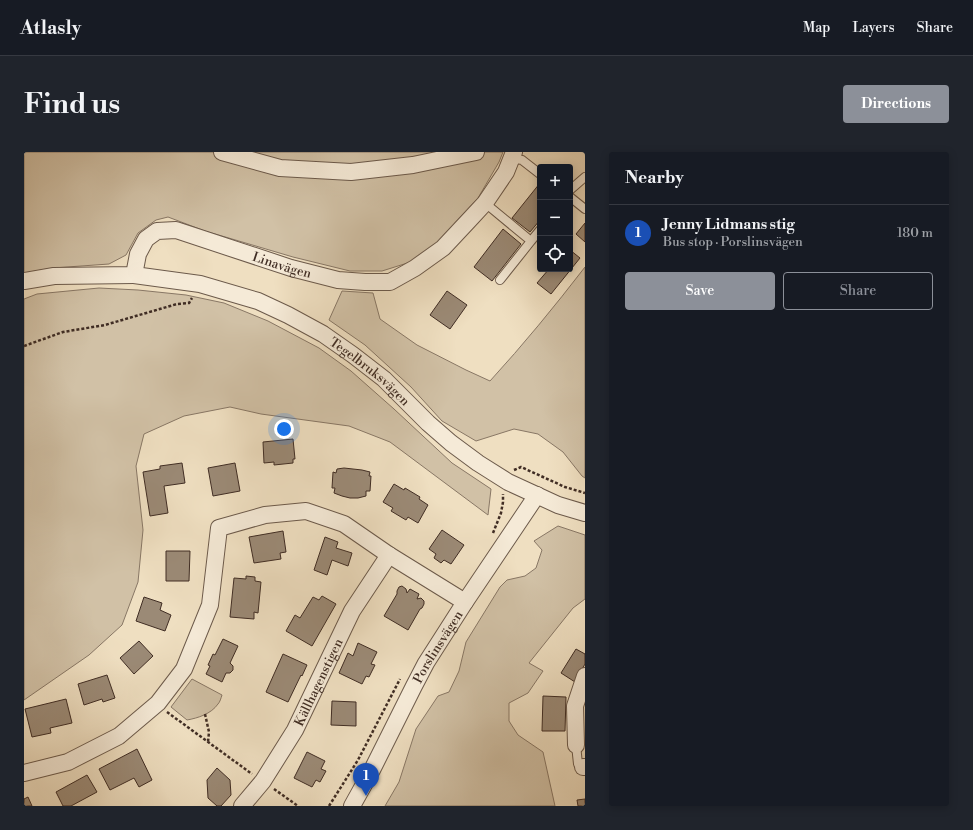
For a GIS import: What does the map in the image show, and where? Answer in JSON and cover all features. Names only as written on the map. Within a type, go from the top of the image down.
[{"type":"street","points":[[222,152],[280,168],[351,172],[413,165],[476,152]]},
{"type":"street","name":"Linavägen","points":[[134,275],[138,254],[146,239],[157,231],[176,230],[291,268],[338,280],[390,282],[416,268],[443,248],[485,203],[506,172],[512,155]]},
{"type":"street","points":[[24,280],[54,276],[134,275]]},
{"type":"street","name":"Tegelbruksvägen","points":[[134,275],[200,284],[258,301],[288,315],[323,334],[384,379],[428,423],[451,443],[478,463],[508,482],[558,505],[585,513]]},
{"type":"street","name":"Porslinsvägen","points":[[352,806],[423,669],[465,602],[537,495]]},
{"type":"street","points":[[24,773],[68,762],[119,736],[158,703],[184,669],[210,605],[219,528],[265,515],[306,511],[344,524],[389,555],[465,602]]},
{"type":"street","name":"Källhagenstigen","points":[[242,806],[263,782],[295,730],[352,611],[389,555]]},
{"type":"street","points":[[576,745],[575,706],[585,676]]},
{"type":"lane","points":[[512,155],[522,160],[537,172]]},
{"type":"lane","points":[[573,187],[585,177]]},
{"type":"lane","points":[[573,199],[585,209]]},
{"type":"lane","points":[[485,203],[531,241]]},
{"type":"lane","points":[[500,280],[537,234]]},
{"type":"lane","points":[[576,745],[578,764],[584,767]]},
{"type":"path","points":[[24,346],[62,332],[105,325],[177,304],[189,303],[200,284]]},
{"type":"path","points":[[508,482],[515,469],[521,467],[565,487],[585,493]]},
{"type":"path","points":[[158,703],[168,714],[298,806]]},
{"type":"path","points":[[205,714],[209,732],[208,742]]},
{"type":"shaded area","points":[[503,152],[499,162],[478,198],[430,250],[417,260],[382,271],[350,271],[293,257],[205,231],[168,217],[156,220],[138,233],[126,255],[109,264],[53,268],[24,273],[24,153]]},
{"type":"shaded area","points":[[585,267],[585,478],[563,452],[538,434],[514,429],[476,441],[442,421],[411,387],[365,345],[329,320],[342,291],[373,293],[380,319],[417,345],[490,381],[539,325]]},
{"type":"shaded area","points":[[99,288],[186,295],[224,303],[268,321],[319,348],[351,371],[452,463],[491,489],[488,515],[390,442],[349,426],[261,414],[230,407],[184,416],[144,434],[136,466],[143,530],[138,582],[122,625],[89,655],[24,700],[24,299],[37,294]]},
{"type":"shaded area","points":[[558,526],[585,535],[585,599],[573,608],[529,663],[543,671],[528,693],[509,703],[509,721],[518,735],[543,752],[555,806],[385,806],[399,782],[416,729],[438,696],[449,692],[459,671],[466,642],[500,587],[507,580],[525,576],[536,568],[542,550],[534,541]]},
{"type":"shaded area","points":[[192,679],[222,695],[219,703],[208,713],[200,717],[187,720],[171,707]]},
{"type":"building","points":[[537,187],[537,224],[530,232],[512,218]]},
{"type":"building","points":[[585,223],[585,242],[576,234]]},
{"type":"building","points":[[503,229],[521,244],[492,281],[474,267]]},
{"type":"building","points":[[573,252],[580,258],[573,267]]},
{"type":"building","points":[[546,272],[569,272],[551,294],[537,283]]},
{"type":"building","points":[[447,291],[467,305],[450,329],[430,315]]},
{"type":"building","points":[[293,439],[295,459],[293,459],[293,463],[274,465],[274,462],[264,463],[263,442]]},
{"type":"building","points":[[182,463],[185,483],[164,486],[168,513],[150,516],[143,472],[160,469],[160,466]]},
{"type":"building","points":[[235,463],[240,491],[213,496],[208,468]]},
{"type":"building","points":[[344,468],[370,472],[370,491],[366,491],[366,496],[350,498],[334,493],[335,488],[332,488],[333,472],[336,473],[337,469]]},
{"type":"building","points":[[394,484],[404,490],[405,488],[420,497],[419,499],[428,505],[418,523],[408,517],[406,520],[391,511],[393,508],[383,502]]},
{"type":"building","points":[[442,530],[464,545],[451,564],[444,560],[441,563],[434,558],[436,554],[429,549]]},
{"type":"building","points":[[283,531],[286,552],[280,553],[281,559],[254,563],[249,537]]},
{"type":"building","points":[[325,537],[338,542],[336,548],[352,553],[348,566],[332,560],[327,575],[314,570]]},
{"type":"building","points":[[166,551],[190,551],[189,581],[166,581]]},
{"type":"building","points":[[246,576],[255,577],[255,581],[261,582],[258,613],[254,612],[254,619],[230,617],[234,578],[246,579]]},
{"type":"building","points":[[402,586],[406,589],[407,593],[410,589],[419,594],[417,599],[421,598],[424,601],[422,608],[408,630],[384,616],[397,594],[399,587]]},
{"type":"building","points":[[322,596],[336,604],[312,646],[286,631],[295,615],[300,618],[313,597],[319,600]]},
{"type":"building","points":[[144,597],[162,603],[160,610],[171,615],[165,631],[136,621]]},
{"type":"building","points":[[223,639],[238,646],[230,663],[233,666],[233,670],[230,673],[226,673],[222,682],[206,674],[213,654],[215,655]]},
{"type":"building","points":[[139,641],[153,656],[134,674],[120,658]]},
{"type":"building","points":[[358,643],[377,652],[371,664],[375,665],[369,677],[366,676],[362,684],[339,673],[348,653],[353,656]]},
{"type":"building","points":[[576,649],[585,654],[585,664],[575,682],[561,673]]},
{"type":"building","points":[[283,654],[307,665],[288,702],[266,692]]},
{"type":"building","points":[[107,675],[115,698],[103,702],[102,699],[84,705],[78,684]]},
{"type":"building","points":[[543,696],[566,697],[565,731],[542,731]]},
{"type":"building","points":[[66,699],[72,723],[50,728],[51,733],[32,737],[25,709]]},
{"type":"building","points":[[332,701],[356,702],[356,726],[331,725]]},
{"type":"building","points":[[137,749],[152,780],[139,787],[134,778],[110,790],[99,769]]},
{"type":"building","points":[[307,752],[325,761],[321,769],[326,771],[320,782],[316,780],[312,787],[294,778]]},
{"type":"building","points":[[217,768],[230,780],[231,795],[221,806],[217,806],[208,798],[207,780]]},
{"type":"building","points":[[87,775],[97,792],[71,806],[63,806],[56,792]]},
{"type":"building","points":[[28,797],[32,806],[24,806],[24,799]]},
{"type":"building","points":[[585,799],[585,806],[578,806],[577,800]]},
{"type":"place","name":"Jenny Lidmans stig","points":[[366,796]]}]
